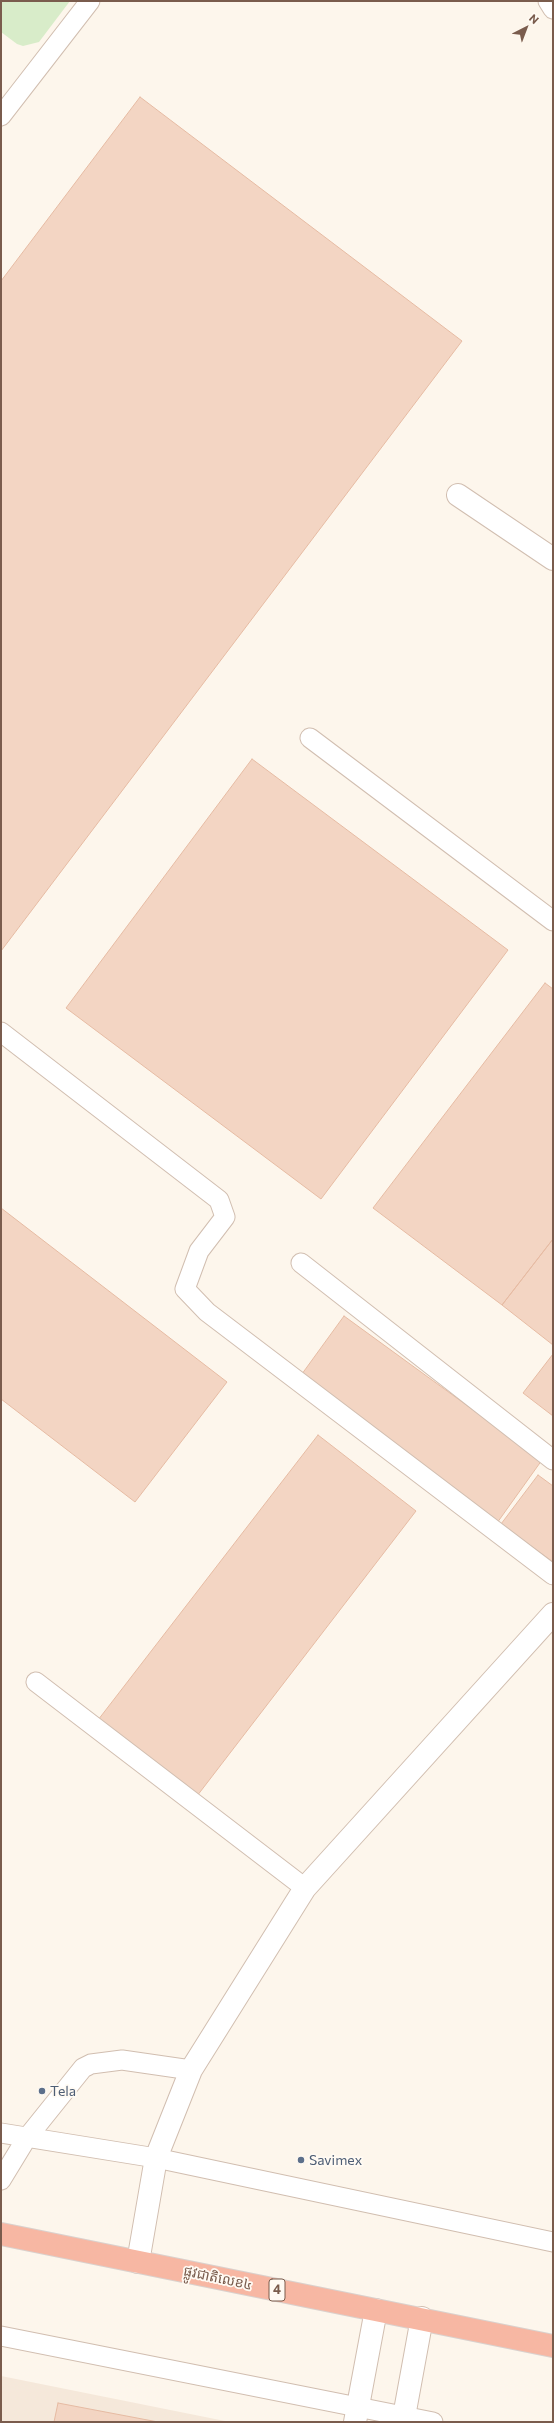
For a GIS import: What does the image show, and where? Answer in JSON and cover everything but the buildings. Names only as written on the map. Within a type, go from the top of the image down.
[{"type":"highway","name":"ផ្លូវជាតិលេខ៤","points":[[1,2234],[422,2318],[553,2346]]},
{"type":"street","points":[[458,495],[553,559]]},
{"type":"street","points":[[138,2262],[156,2158],[191,2070],[305,1888],[553,1614]]},
{"type":"street","points":[[357,2414],[376,2310]]},
{"type":"street","points":[[404,2419],[422,2318]]},
{"type":"lane","points":[[1,116],[90,1]]},
{"type":"lane","points":[[548,1],[553,9]]},
{"type":"lane","points":[[310,738],[553,921]]},
{"type":"lane","points":[[1,1032],[219,1200],[225,1217],[199,1251],[185,1289],[207,1312],[553,1575]]},
{"type":"lane","points":[[301,1263],[553,1460]]},
{"type":"lane","points":[[36,1682],[305,1888]]},
{"type":"lane","points":[[1,2180],[26,2138],[83,2068],[91,2064],[122,2060],[191,2070]]},
{"type":"lane","points":[[1,2133],[156,2158],[553,2242]]},
{"type":"lane","points":[[1,2336],[357,2414],[433,2422]]},
{"type":"shaded area","points":[[1,2376],[230,2422],[1,2422]]},
{"type":"green space","points":[[1,1],[70,1],[39,42],[23,46],[17,44],[1,32]]},
{"type":"place","name":"Tela","points":[[42,2091]]},
{"type":"place","name":"Savimex","points":[[301,2160]]}]
